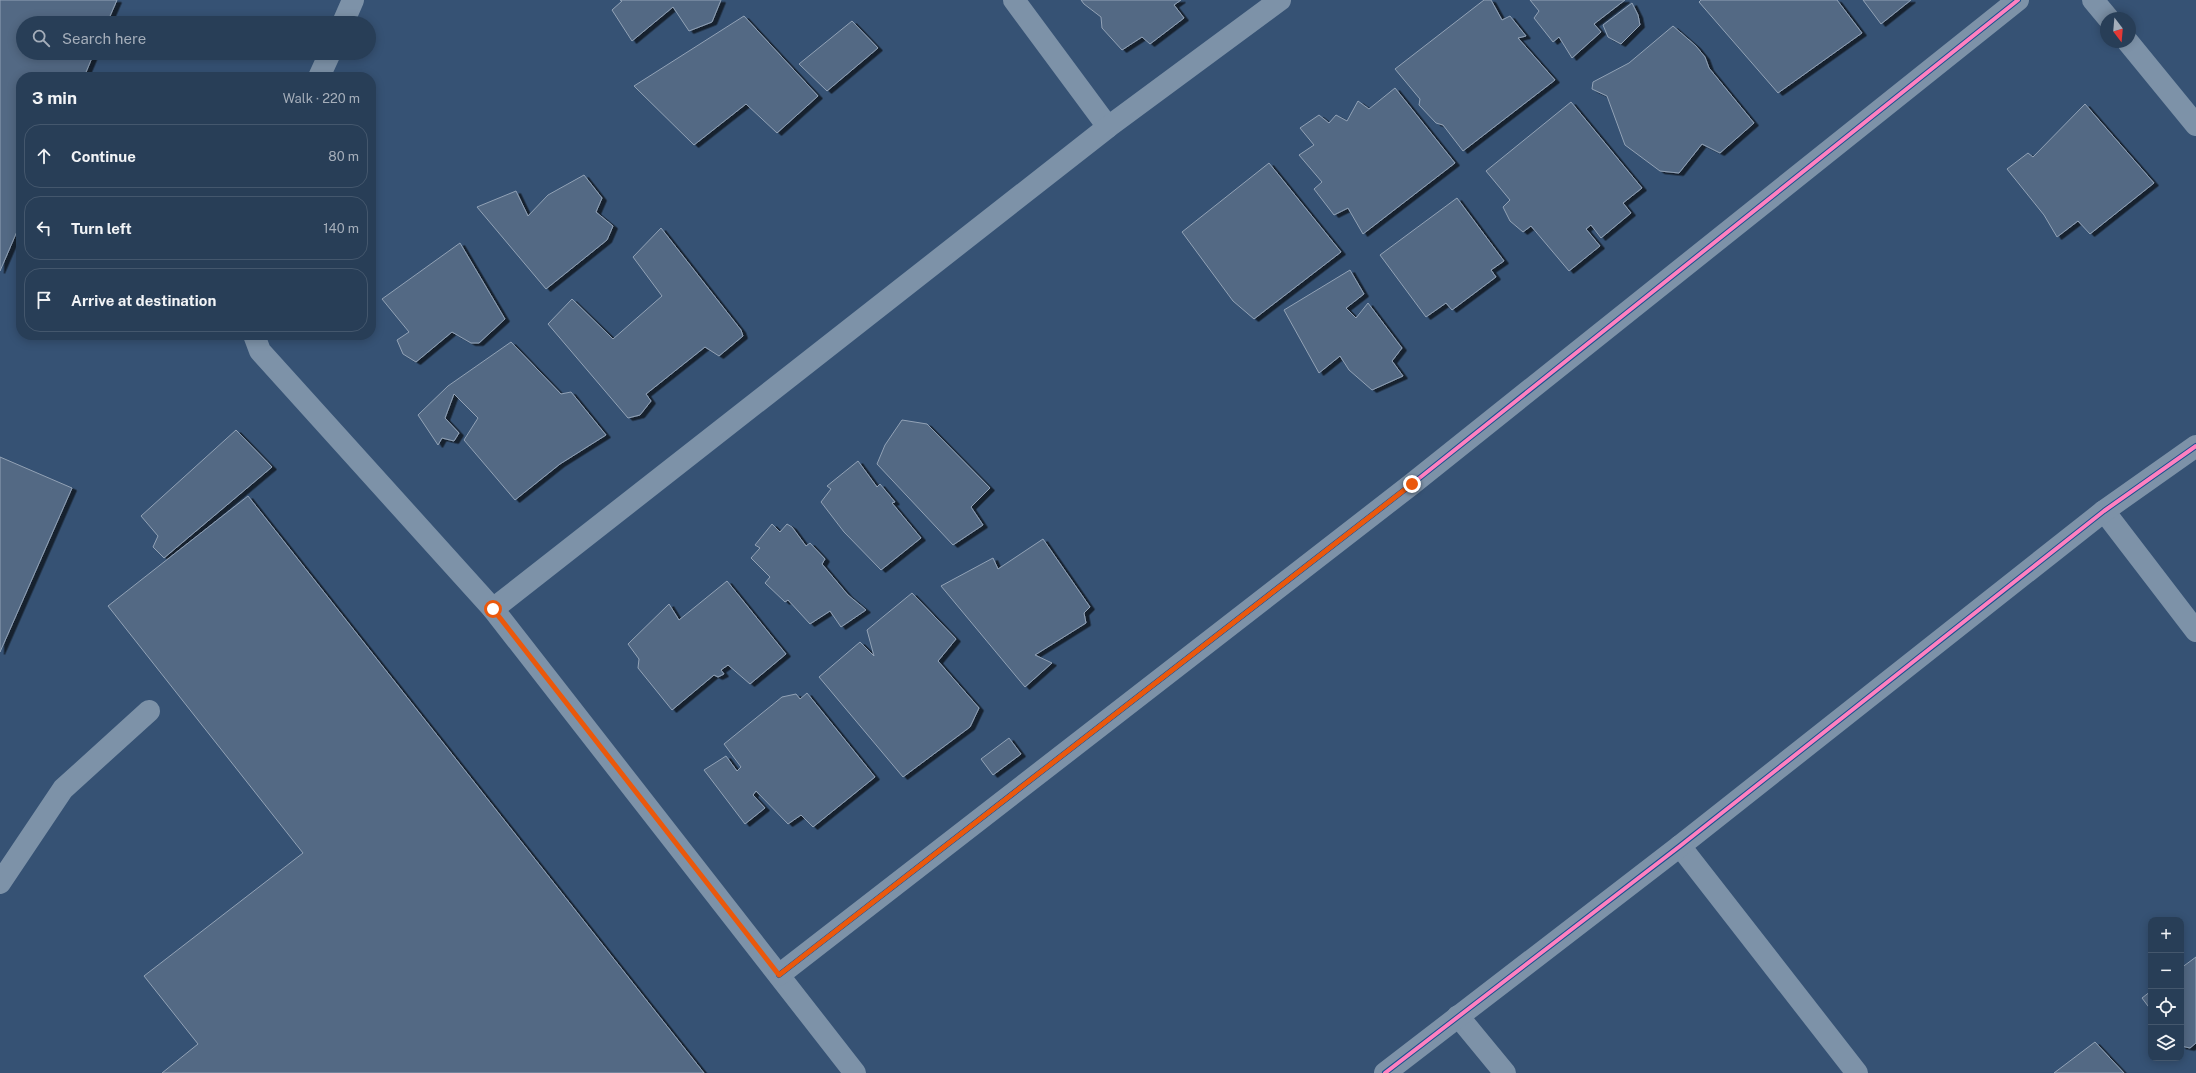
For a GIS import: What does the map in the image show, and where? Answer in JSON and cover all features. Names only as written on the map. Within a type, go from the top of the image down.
[{"type":"street","points":[[346,16],[353,0]]},
{"type":"street","points":[[1014,0],[1108,127]]},
{"type":"street","points":[[493,609],[1108,127],[1280,0]]},
{"type":"street","points":[[779,975],[1412,484],[2018,0]]},
{"type":"street","points":[[2093,0],[2103,12]]},
{"type":"street","points":[[2133,48],[2196,125]]},
{"type":"street","points":[[321,72],[327,60]]},
{"type":"street","points":[[256,340],[260,350],[493,609],[855,1073]]},
{"type":"street","points":[[1385,1073],[1680,846],[2104,511],[2196,446]]},
{"type":"street","points":[[2104,511],[2196,631]]},
{"type":"street","points":[[0,883],[63,789],[148,711]]},
{"type":"street","points":[[1680,846],[1857,1073]]},
{"type":"street","points":[[1458,1016],[1505,1073]]},
{"type":"building","points":[[0,0],[117,0],[110,16],[16,16],[16,60],[91,60],[86,72],[16,72],[16,234],[0,271]]},
{"type":"building","points":[[620,0],[721,0],[712,22],[689,31],[673,7],[632,41],[612,10],[622,1]]},
{"type":"building","points":[[1081,0],[1181,0],[1174,5],[1184,18],[1150,44],[1142,37],[1122,50],[1102,28],[1101,17]]},
{"type":"building","points":[[1484,0],[1491,0],[1502,20],[1510,16],[1526,36],[1518,38],[1555,80],[1463,151],[1443,125],[1436,123],[1419,105],[1420,99],[1395,69]]},
{"type":"building","points":[[1530,0],[1625,0],[1594,24],[1601,32],[1572,58],[1559,37],[1553,42],[1534,18],[1539,11]]},
{"type":"building","points":[[1701,0],[1837,0],[1862,33],[1778,93],[1699,2]]},
{"type":"building","points":[[1863,0],[1911,0],[1881,24]]},
{"type":"building","points":[[1632,3],[1638,15],[1640,25],[1621,44],[1608,37],[1603,25]]},
{"type":"building","points":[[744,16],[818,96],[777,133],[746,104],[694,145],[634,86]]},
{"type":"building","points":[[852,21],[878,48],[827,91],[799,64]]},
{"type":"building","points":[[1673,26],[1696,46],[1705,57],[1709,68],[1754,123],[1720,153],[1702,144],[1679,173],[1660,171],[1625,145],[1607,96],[1592,89],[1593,82],[1629,63]]},
{"type":"building","points":[[1395,88],[1455,163],[1363,234],[1348,208],[1334,215],[1314,189],[1322,182],[1299,155],[1314,145],[1300,128],[1319,115],[1329,123],[1336,115],[1347,121],[1358,101],[1369,109]]},
{"type":"building","points":[[1571,102],[1642,188],[1623,203],[1631,213],[1601,238],[1591,225],[1586,229],[1600,246],[1569,271],[1531,226],[1523,232],[1510,221],[1503,207],[1510,200],[1486,171]]},
{"type":"building","points":[[2085,104],[2154,183],[2090,234],[2078,221],[2057,237],[2044,215],[2007,169],[2028,153],[2033,157]]},
{"type":"building","points":[[1269,163],[1341,252],[1254,319],[1233,301],[1182,232]]},
{"type":"building","points":[[584,175],[602,198],[596,212],[613,226],[607,240],[546,289],[477,207],[516,191],[528,216],[548,195]]},
{"type":"building","points":[[1457,198],[1504,261],[1491,270],[1496,277],[1452,310],[1446,303],[1426,317],[1380,255]]},
{"type":"building","points":[[661,228],[741,330],[743,336],[719,356],[705,347],[646,394],[651,401],[640,415],[628,418],[548,324],[572,299],[613,339],[662,296],[633,257]]},
{"type":"building","points":[[460,243],[505,319],[479,343],[471,343],[452,332],[416,362],[403,354],[397,340],[409,332],[382,299]]},
{"type":"building","points":[[1350,270],[1364,294],[1346,308],[1356,318],[1368,303],[1402,348],[1392,361],[1403,376],[1372,390],[1349,370],[1340,356],[1319,373],[1284,310]]},
{"type":"building","points":[[511,342],[561,394],[571,392],[606,435],[560,464],[515,500],[464,440],[478,418],[454,394],[445,418],[459,433],[454,441],[442,438],[438,445],[418,415],[448,386]]},
{"type":"building","points":[[902,420],[927,424],[990,488],[971,507],[983,525],[953,545],[877,464],[885,445]]},
{"type":"building","points":[[236,430],[272,467],[164,558],[153,547],[158,536],[141,516]]},
{"type":"building","points":[[0,457],[72,488],[0,652]]},
{"type":"building","points":[[858,461],[877,487],[880,484],[895,502],[892,503],[921,538],[881,570],[844,532],[821,502],[831,489],[827,486]]},
{"type":"building","points":[[248,496],[704,1073],[162,1073],[198,1044],[144,976],[303,853],[108,606]]},
{"type":"building","points":[[772,524],[780,532],[787,524],[792,527],[806,546],[810,543],[825,559],[822,564],[848,595],[866,610],[841,627],[830,611],[810,624],[788,600],[785,602],[765,583],[770,577],[751,558],[760,548],[755,545]]},
{"type":"building","points":[[1043,539],[1090,607],[1084,613],[1086,623],[1035,655],[1052,663],[1025,687],[941,586],[993,558],[998,569]]},
{"type":"building","points":[[727,581],[786,654],[750,684],[728,665],[721,670],[724,674],[718,677],[714,675],[672,710],[638,668],[639,659],[628,644],[669,604],[679,620]]},
{"type":"building","points":[[912,593],[956,639],[938,661],[979,708],[970,727],[903,777],[819,677],[860,642],[874,656],[867,630]]},
{"type":"building","points":[[807,693],[875,777],[813,827],[801,815],[788,824],[756,791],[753,795],[765,808],[745,824],[704,770],[726,756],[737,771],[741,767],[724,744],[782,697],[796,694],[800,699]]},
{"type":"building","points":[[1009,738],[1021,754],[993,775],[981,759]]},
{"type":"building","points":[[2196,957],[2196,1043],[2190,1048],[2184,1047],[2184,966]]},
{"type":"building","points":[[2148,993],[2148,1006],[2142,998]]},
{"type":"building","points":[[2095,1042],[2124,1073],[2054,1073]]},
{"type":"cycle path","points":[[779,975],[1412,484],[2018,0]]},
{"type":"cycle path","points":[[1385,1073],[1680,846],[2104,511],[2196,446]]},
{"type":"route","points":[[493,609],[779,975],[1412,484]]}]
